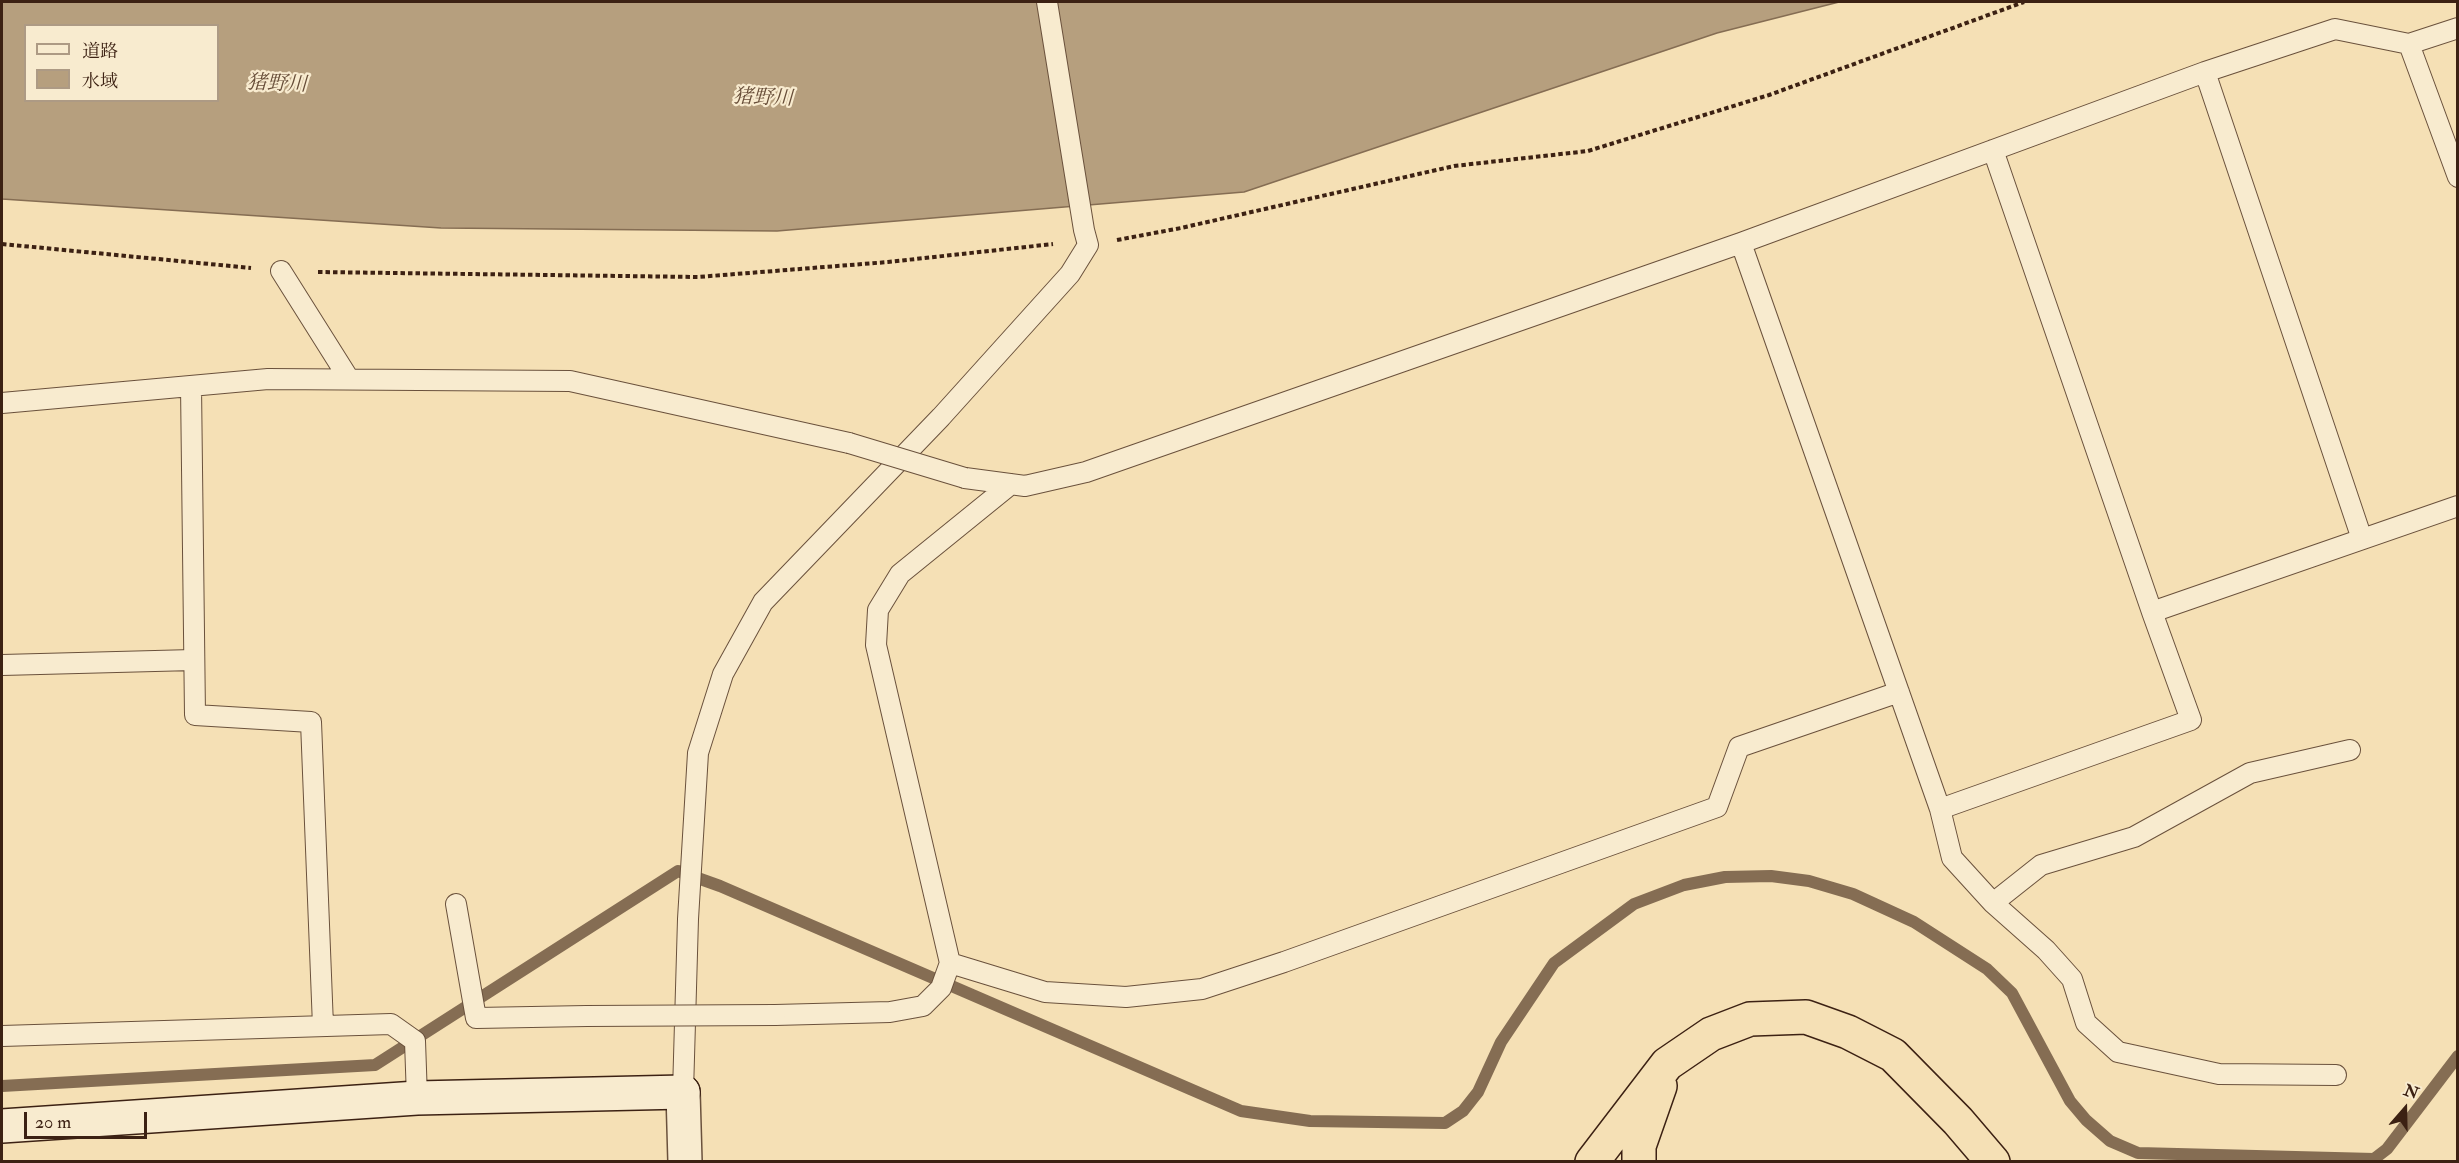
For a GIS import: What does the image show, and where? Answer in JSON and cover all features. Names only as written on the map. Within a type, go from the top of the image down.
[{"type":"highway","points":[[1592,1161],[1667,1064],[1711,1034],[1750,1019],[1806,1017],[1848,1032],[1893,1055],[1959,1121],[1993,1161]]},
{"type":"highway","points":[[1639,1161],[1639,1146],[1667,1064]]},
{"type":"street","points":[[2,1126],[417,1098],[683,1092],[685,1161]]},
{"type":"lane","points":[[683,1092],[688,919],[698,753],[723,674],[763,602],[941,417],[1070,274],[1086,237],[1047,2]]},
{"type":"lane","points":[[2,403],[268,379],[570,381],[849,443],[965,478],[1025,486],[1086,472],[1741,243],[2205,72],[2335,29],[2409,44],[2457,27]]},
{"type":"lane","points":[[2409,44],[2457,177]]},
{"type":"lane","points":[[2205,72],[2362,539]]},
{"type":"lane","points":[[1940,809],[2191,720],[1993,150]]},
{"type":"lane","points":[[1741,243],[1940,809],[1952,858],[1993,903],[2046,950],[2072,979],[2086,1023],[2118,1052],[2219,1074],[2336,1075]]},
{"type":"lane","points":[[281,271],[349,379]]},
{"type":"lane","points":[[191,386],[192,660],[195,715],[311,722],[323,1026]]},
{"type":"lane","points":[[456,904],[476,1018],[890,1012],[923,1006],[941,988],[950,963],[876,645],[878,610],[900,574],[1011,484]]},
{"type":"lane","points":[[2152,612],[2457,506]]},
{"type":"lane","points":[[2,665],[192,660]]},
{"type":"lane","points":[[950,963],[1045,992],[1126,997],[1202,989],[1717,807],[1739,747],[1899,692]]},
{"type":"lane","points":[[1993,903],[2041,865],[2134,837],[2250,773],[2350,750]]},
{"type":"lane","points":[[2,1036],[392,1024],[415,1041],[417,1098]]},
{"type":"path","points":[[2,244],[281,271],[698,277],[888,262],[1055,244],[1086,237],[1181,228],[1454,166],[1588,151],[1769,95],[2024,2]]},
{"type":"water","name":"猪野川","points":[[2,2],[1839,2],[1717,33],[1244,192],[777,231],[441,228],[2,199]]},
{"type":"waterway","points":[[2,1086],[375,1065],[678,871],[720,886],[1241,1111],[1310,1121],[1445,1123],[1463,1111],[1478,1092],[1501,1042],[1554,963],[1634,904],[1684,885],[1725,877],[1771,876],[1809,881],[1853,894],[1914,922],[1987,969],[2012,993],[2070,1101],[2086,1120],[2110,1141],[2138,1153],[2374,1159],[2387,1149],[2458,1056]]}]
